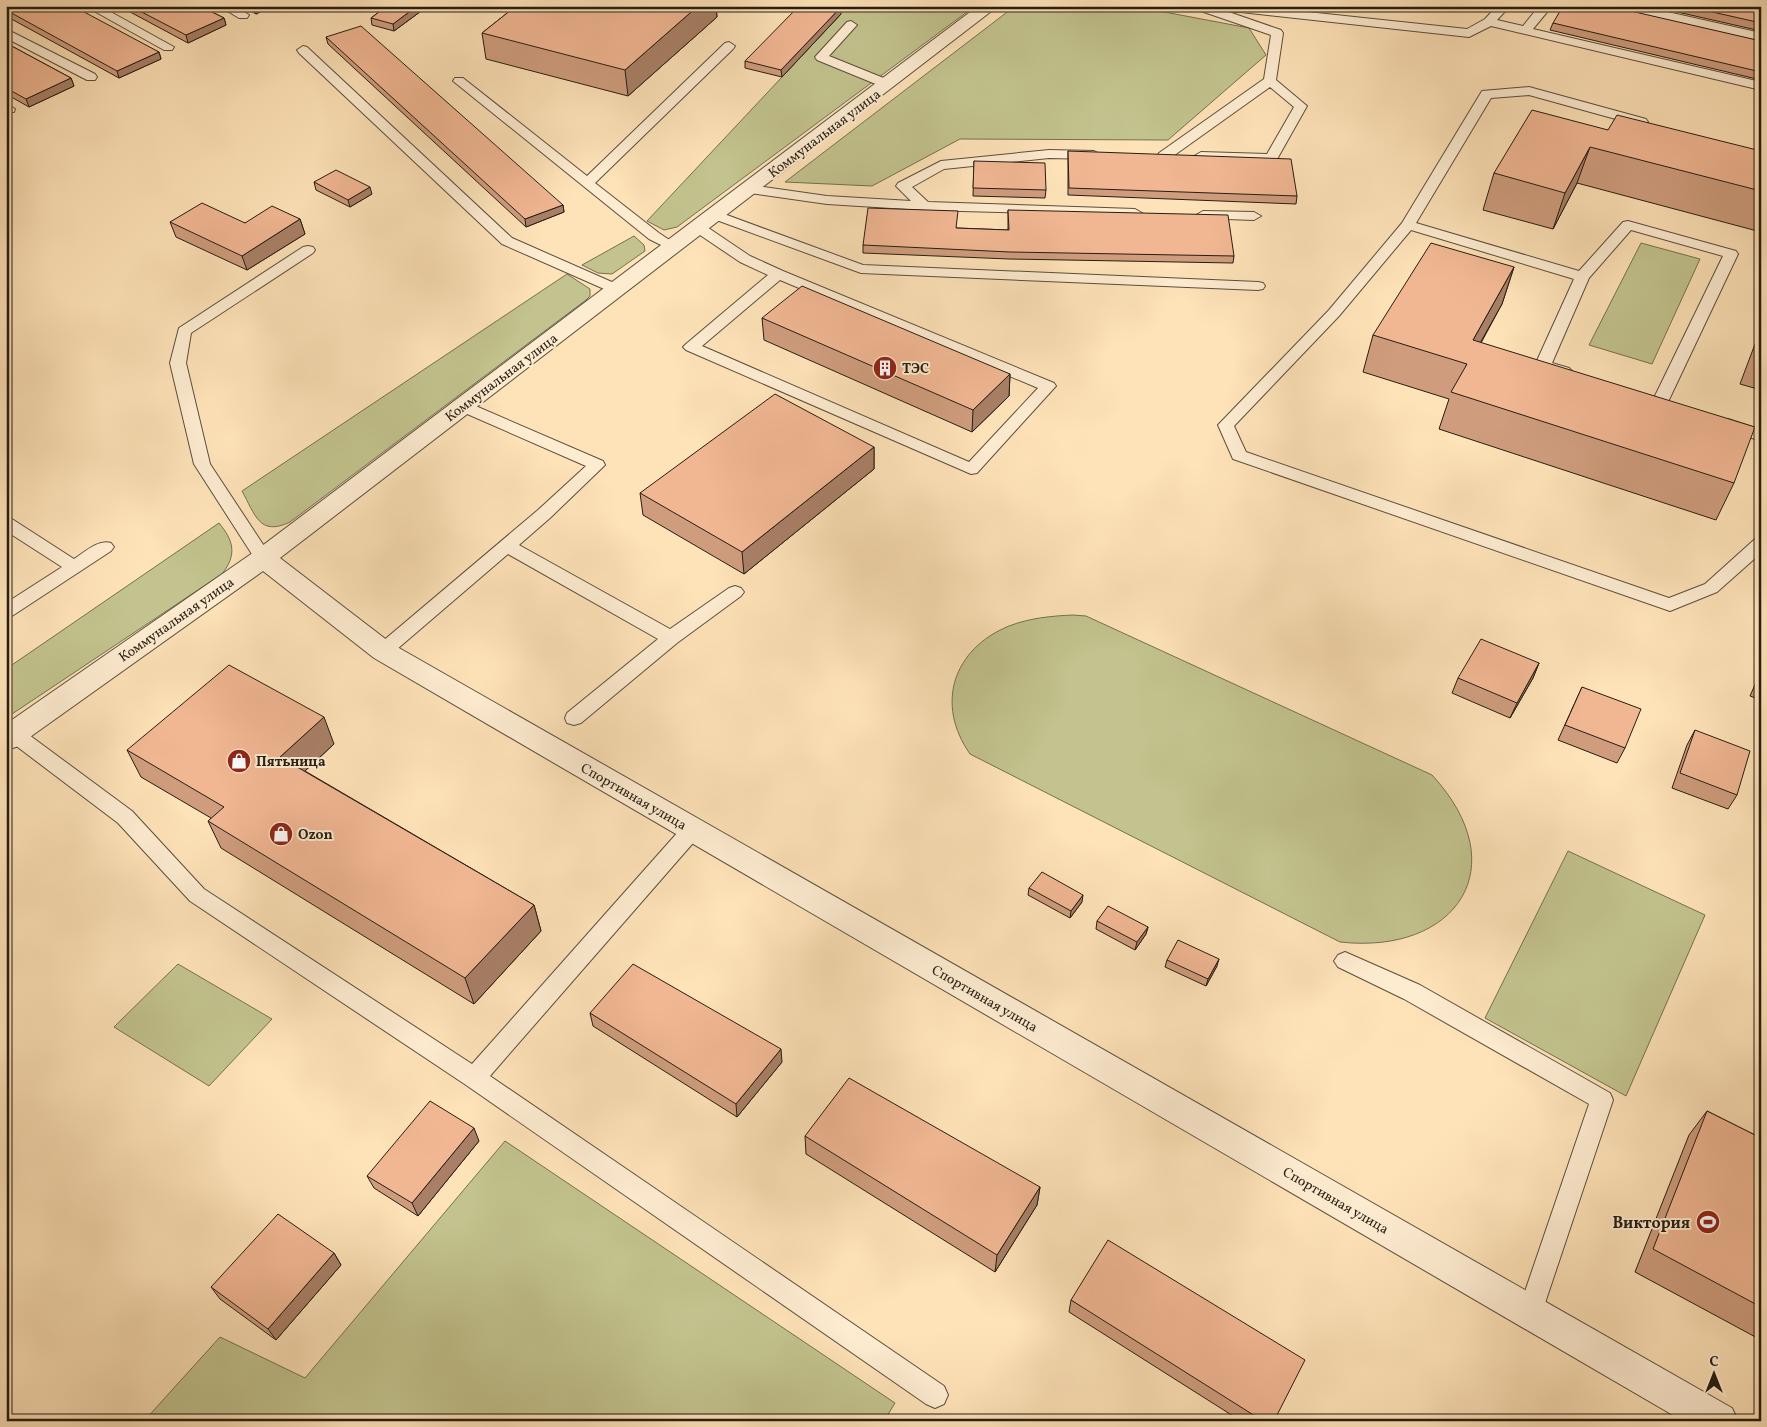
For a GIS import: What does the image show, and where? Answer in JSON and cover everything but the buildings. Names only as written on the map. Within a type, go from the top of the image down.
[{"type":"street","name":"Коммунальная улица","points":[[10,737],[263,558],[989,6]]},
{"type":"street","name":"Спортивная улица","points":[[263,558],[383,651],[1719,1421]]},
{"type":"lane","points":[[91,6],[168,47]]},
{"type":"lane","points":[[225,6],[244,15]]},
{"type":"lane","points":[[1199,6],[1277,33],[1270,81],[1159,156],[1271,158],[1301,106],[1270,81]]},
{"type":"lane","points":[[1216,6],[1469,33],[1489,22],[1504,6]]},
{"type":"lane","points":[[1525,31],[1546,6]]},
{"type":"lane","points":[[1624,6],[1761,37]]},
{"type":"lane","points":[[1489,22],[1761,86]]},
{"type":"lane","points":[[851,25],[821,57],[887,84]]},
{"type":"lane","points":[[6,33],[92,77]]},
{"type":"lane","points":[[588,182],[729,46]]},
{"type":"lane","points":[[303,50],[507,241],[616,289]]},
{"type":"lane","points":[[459,81],[654,236],[673,247]]},
{"type":"lane","points":[[1659,126],[1529,91],[1487,94],[1408,225],[1334,313],[1226,425],[1239,455],[1670,605],[1711,588],[1761,543]]},
{"type":"lane","points":[[924,206],[903,186],[941,165],[1049,154],[1107,155]]},
{"type":"lane","points":[[750,189],[827,200],[924,206],[1146,214]]},
{"type":"lane","points":[[1185,214],[1254,216]]},
{"type":"lane","points":[[707,221],[745,259],[1048,386],[971,469],[691,347],[778,274]]},
{"type":"lane","points":[[707,221],[860,269],[1258,286]]},
{"type":"lane","points":[[1408,225],[1582,278]]},
{"type":"lane","points":[[1580,376],[1543,365],[1582,278],[1628,225],[1731,254],[1661,400]]},
{"type":"lane","points":[[263,558],[202,464],[178,363],[184,331],[308,250]]},
{"type":"lane","points":[[1643,395],[1679,407]]},
{"type":"lane","points":[[383,651],[544,514],[597,465],[464,406]]},
{"type":"lane","points":[[1716,420],[1761,436]]},
{"type":"lane","points":[[6,523],[74,567]]},
{"type":"lane","points":[[507,546],[671,638]]},
{"type":"lane","points":[[6,612],[105,547]]},
{"type":"lane","points":[[574,718],[671,638],[735,592]]},
{"type":"lane","points":[[10,737],[125,817],[197,895],[474,1078],[935,1395]]},
{"type":"lane","points":[[474,1078],[693,830]]},
{"type":"lane","points":[[1345,961],[1412,992],[1602,1100],[1530,1312]]},
{"type":"green space","points":[[806,6],[975,6],[677,227],[664,230],[647,221],[782,77]]},
{"type":"green space","points":[[1015,6],[1133,6],[1249,28],[1266,55],[1168,140],[960,139],[872,186],[785,182]]},
{"type":"green space","points":[[634,236],[644,245],[645,251],[612,274],[598,273],[582,265]]},
{"type":"green space","points":[[1641,243],[1700,259],[1652,364],[1589,345]]},
{"type":"green space","points":[[567,274],[590,289],[590,296],[586,300],[290,522],[271,527],[259,521],[242,491]]},
{"type":"green space","points":[[219,523],[228,536],[232,548],[230,561],[222,574],[6,718],[6,669]]},
{"type":"green space","points":[[1073,615],[1086,616],[1432,775],[1457,809],[1470,842],[1471,872],[1461,898],[1442,919],[1415,934],[1381,942],[1340,942],[970,754],[959,735],[953,716],[952,698],[955,680],[963,663],[974,649],[990,636],[1009,626],[1041,618]]},
{"type":"green space","points":[[1568,851],[1705,915],[1626,1096],[1485,1018]]},
{"type":"green space","points":[[178,964],[272,1019],[209,1086],[114,1027]]},
{"type":"green space","points":[[505,1141],[895,1403],[884,1421],[144,1421],[220,1337],[305,1378]]},
{"type":"place","name":"ТЭС","points":[[885,368]]},
{"type":"place","name":"Пятьница","points":[[239,761]]},
{"type":"place","name":"Ozon","points":[[281,834]]},
{"type":"place","name":"Виктория","points":[[1708,1222]]}]
